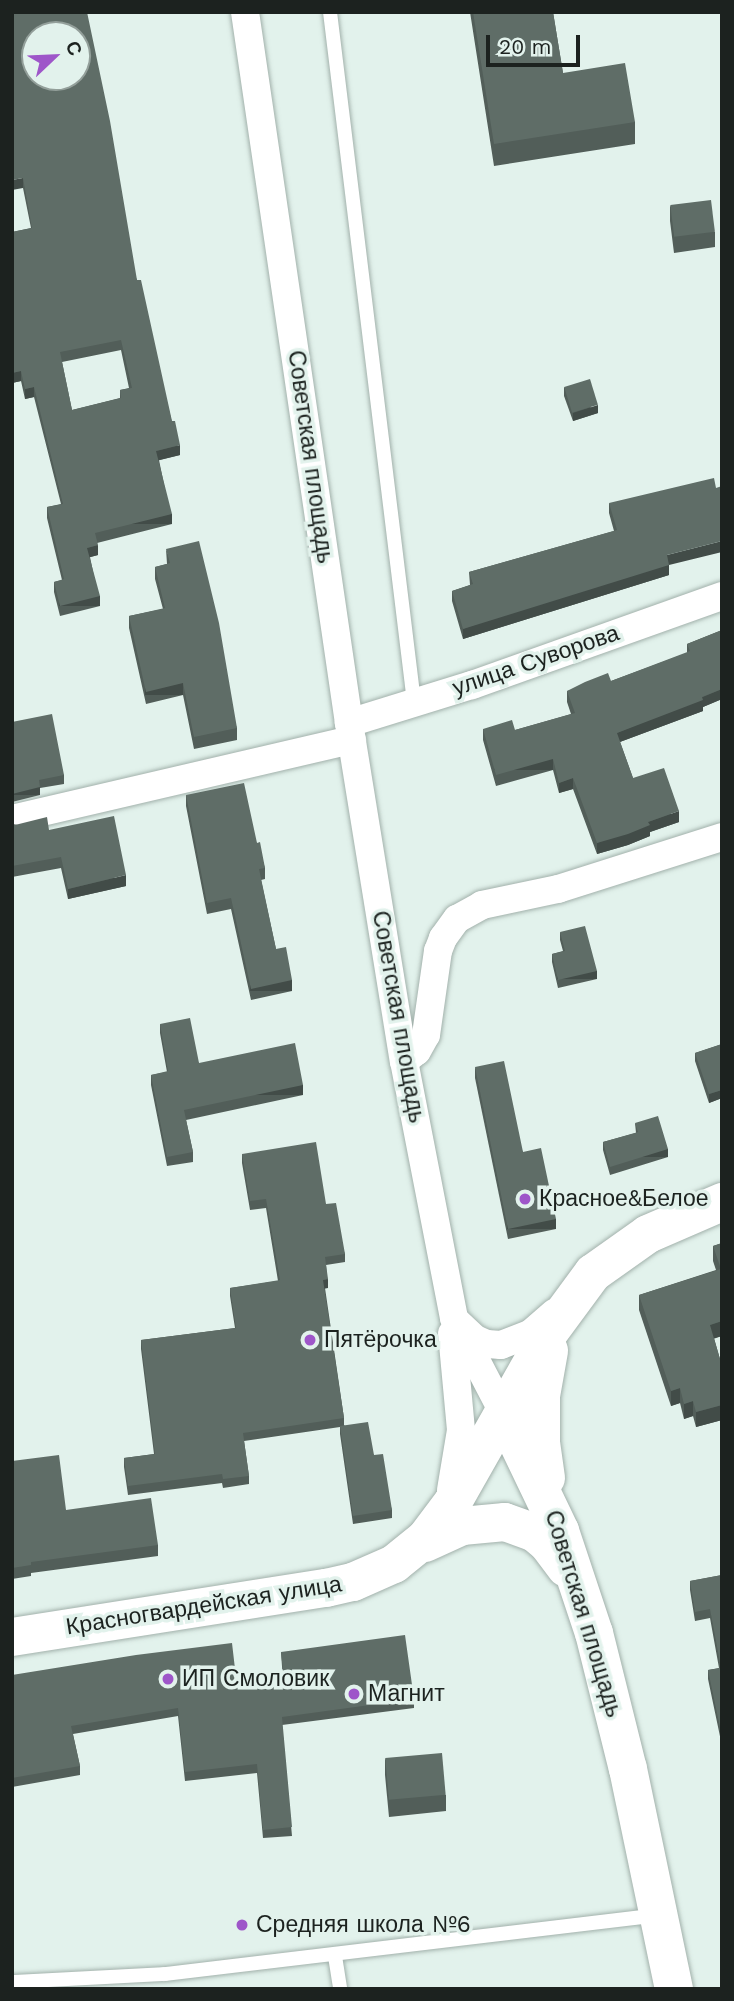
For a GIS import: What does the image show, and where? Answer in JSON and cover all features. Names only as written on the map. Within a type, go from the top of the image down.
[{"type":"street","name":"Советская площадь","points":[[245,12],[351,731],[404,1061],[446,1288],[454,1318],[505,1414],[560,1531],[584,1604],[625,1756],[674,1989]]},
{"type":"street","name":"улица Суворова","points":[[12,819],[351,731],[414,702],[722,596]]},
{"type":"street","points":[[404,1061],[417,1051],[426,1035],[438,951],[443,938],[457,919],[482,905],[558,889],[722,837]]},
{"type":"street","name":"Красногвардейская улица","points":[[12,1637],[326,1588],[374,1574],[412,1551],[439,1522],[573,1297],[593,1272],[625,1247],[722,1202]]},
{"type":"street","points":[[439,1522],[454,1479],[461,1430],[460,1390],[446,1288]]},
{"type":"street","points":[[454,1318],[475,1339],[487,1344],[509,1343],[530,1334],[573,1297]]},
{"type":"street","points":[[560,1531],[544,1466],[541,1420],[548,1354],[573,1297]]},
{"type":"street","points":[[412,1551],[445,1533],[477,1522],[505,1522],[520,1526],[548,1544],[572,1577],[584,1604]]},
{"type":"lane","points":[[330,12],[414,702]]},
{"type":"lane","points":[[12,1982],[165,1974],[335,1956],[660,1915]]},
{"type":"lane","points":[[335,1956],[340,1989]]},
{"type":"building","points":[[12,12],[87,12],[89,21],[21,21],[21,91],[91,91],[91,31],[110,121],[137,280],[141,280],[172,421],[175,421],[180,445],[156,451],[172,514],[95,533],[98,545],[87,548],[100,596],[60,606],[54,582],[64,579],[47,507],[63,504],[34,387],[25,389],[21,371],[12,373],[12,232],[32,228],[23,178],[12,180]],"holes":[[[121,340],[132,388],[120,390],[121,398],[72,410],[60,352]]]},
{"type":"building","points":[[473,12],[553,12],[563,73],[625,63],[635,122],[494,144]]},
{"type":"building","points":[[711,200],[715,232],[674,237],[670,205]]},
{"type":"building","points":[[590,379],[598,405],[572,413],[564,387]]},
{"type":"building","points":[[714,478],[716,488],[722,486],[722,541],[667,555],[669,565],[463,629],[452,591],[473,584],[469,572],[617,530],[609,503]]},
{"type":"building","points":[[199,541],[219,623],[237,728],[194,737],[183,683],[146,692],[129,616],[165,608],[155,567],[170,563],[166,549]]},
{"type":"building","points":[[722,630],[722,689],[702,697],[703,700],[617,733],[633,778],[664,768],[679,811],[648,822],[650,825],[628,834],[597,843],[573,778],[559,783],[553,759],[496,775],[483,729],[512,720],[515,730],[575,713],[567,691],[608,673],[611,681],[690,651],[687,644]]},
{"type":"building","points":[[52,714],[64,775],[39,780],[40,787],[12,794],[12,722]]},
{"type":"building","points":[[244,783],[257,843],[260,842],[265,868],[259,869],[276,949],[286,947],[292,980],[251,989],[231,898],[207,903],[186,795]]},
{"type":"building","points":[[114,816],[126,875],[68,889],[61,857],[12,866],[12,824],[47,817],[49,830]]},
{"type":"building","points":[[585,926],[597,971],[558,980],[552,954],[565,951],[560,932]]},
{"type":"building","points":[[190,1018],[199,1063],[295,1043],[303,1085],[184,1110],[193,1152],[167,1157],[151,1075],[168,1071],[160,1024]]},
{"type":"building","points":[[722,1044],[722,1090],[709,1094],[695,1053]]},
{"type":"building","points":[[504,1061],[523,1152],[541,1148],[556,1219],[508,1229],[475,1067]]},
{"type":"building","points":[[658,1116],[668,1149],[610,1167],[603,1142],[638,1132],[635,1123]]},
{"type":"building","points":[[316,1142],[326,1204],[336,1203],[345,1254],[325,1257],[328,1279],[323,1280],[344,1418],[243,1433],[249,1476],[223,1479],[222,1474],[128,1486],[124,1458],[155,1454],[141,1340],[236,1328],[230,1288],[280,1280],[266,1199],[250,1201],[242,1154]]},
{"type":"building","points":[[722,1243],[722,1321],[710,1325],[722,1366],[722,1405],[696,1412],[693,1401],[684,1404],[680,1388],[671,1391],[639,1295],[721,1269],[713,1246]]},
{"type":"building","points":[[368,1422],[374,1455],[383,1454],[392,1510],[353,1516],[340,1426]]},
{"type":"building","points":[[59,1455],[66,1510],[151,1498],[158,1545],[31,1562],[31,1565],[12,1568],[12,1461]]},
{"type":"building","points":[[722,1575],[722,1737],[708,1670],[721,1668],[710,1609],[695,1612],[690,1581]]},
{"type":"building","points":[[405,1635],[414,1699],[282,1717],[292,1827],[263,1830],[257,1764],[185,1772],[178,1708],[71,1726],[80,1766],[12,1778],[12,1675],[232,1643],[237,1686],[284,1681],[281,1652]]},
{"type":"building","points":[[442,1753],[446,1795],[389,1800],[385,1758]]},
{"type":"place","name":"Красное&Белое","points":[[525,1199]]},
{"type":"place","name":"Пятёрочка","points":[[310,1340]]},
{"type":"place","name":"ИП Смоловик","points":[[168,1679]]},
{"type":"place","name":"Магнит","points":[[354,1694]]},
{"type":"place","name":"Средняя школа №6","points":[[242,1925]]}]
